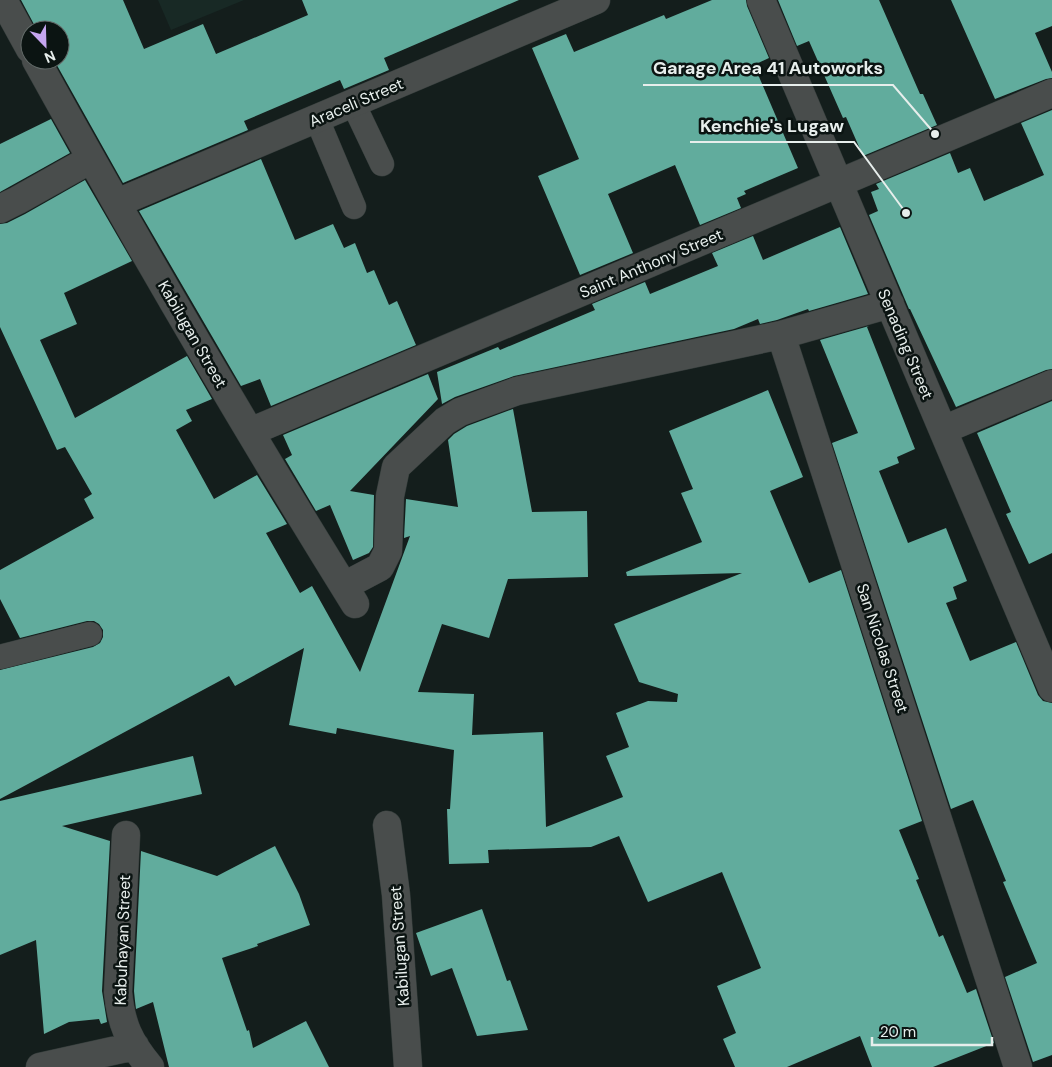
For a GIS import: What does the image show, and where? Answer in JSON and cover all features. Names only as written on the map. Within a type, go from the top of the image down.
[{"type":"street","points":[[3,0],[20,31]]},
{"type":"street","name":"Araceli Street","points":[[117,203],[596,0]]},
{"type":"street","name":"Senading Street","points":[[761,0],[1050,680]]},
{"type":"street","name":"Kabilugan Street","points":[[42,70],[91,159],[250,432],[350,595],[380,567],[388,551],[390,496],[396,467],[444,422],[460,412],[517,391],[782,335]]},
{"type":"street","name":"Saint Anthony Street","points":[[250,432],[1052,93]]},
{"type":"street","points":[[0,209],[91,159]]},
{"type":"street","points":[[782,335],[890,304]]},
{"type":"street","name":"San Nicolas Street","points":[[782,335],[1018,1067]]},
{"type":"street","points":[[943,430],[1052,384]]},
{"type":"street","name":"Kabilugan Street","points":[[387,825],[396,895],[408,1067]]},
{"type":"street","name":"Kabuhayan Street","points":[[126,835],[118,992],[125,1030],[142,1057]]},
{"type":"street","points":[[40,1067],[142,1057]]},
{"type":"lane","points":[[353,103],[382,164]]},
{"type":"lane","points":[[317,119],[354,207]]},
{"type":"lane","points":[[0,656],[90,634]]},
{"type":"shaded area","points":[[158,0],[244,0],[171,30]]},
{"type":"building","points":[[21,0],[123,0],[144,49],[203,24],[216,54],[308,15],[302,0],[519,0],[384,58],[389,70],[344,89],[340,80],[244,121],[248,130],[123,183],[60,70],[70,70],[70,20],[32,20]]},
{"type":"building","points":[[712,0],[746,0],[769,58],[754,65],[798,168],[744,191],[746,194],[737,198],[741,208],[700,225],[675,165],[608,194],[633,253],[580,275],[538,176],[579,159],[532,48],[566,34],[574,52],[664,15],[666,19]]},
{"type":"building","points":[[778,0],[879,0],[920,94],[923,94],[937,125],[863,156],[846,117],[843,118],[809,41],[797,46]]},
{"type":"building","points":[[951,0],[1052,0],[1052,26],[1035,33],[1052,72],[1052,78],[995,99]]},
{"type":"building","points":[[1052,110],[1052,369],[956,407],[909,309],[869,215],[878,211],[871,192],[879,189],[876,184],[950,153],[958,173],[970,168],[984,201],[1044,175],[1021,123]]},
{"type":"building","points":[[51,119],[70,153],[0,192],[0,144]]},
{"type":"building","points":[[261,159],[295,240],[333,224],[344,248],[355,243],[367,273],[374,270],[389,305],[397,301],[416,345],[271,406],[260,379],[241,386],[139,211]]},
{"type":"building","points":[[85,180],[132,261],[64,293],[77,324],[40,340],[75,418],[187,356],[212,399],[186,410],[192,421],[176,430],[214,499],[257,475],[287,524],[266,533],[300,593],[312,586],[360,672],[410,536],[404,538],[406,499],[458,507],[448,440],[454,434],[467,426],[513,409],[532,512],[587,511],[588,577],[508,579],[489,638],[442,624],[418,692],[474,694],[472,735],[543,732],[546,827],[623,797],[606,756],[629,747],[616,713],[648,701],[677,702],[678,694],[639,682],[614,624],[742,573],[627,576],[626,572],[702,542],[681,493],[693,489],[669,431],[768,390],[803,477],[770,491],[809,583],[841,570],[922,821],[899,830],[919,879],[916,880],[939,937],[943,935],[967,993],[976,989],[994,1043],[933,1067],[872,1067],[860,1036],[787,1067],[735,1067],[723,1039],[736,1033],[717,986],[761,968],[722,872],[648,902],[619,836],[591,847],[488,850],[489,863],[449,864],[447,809],[450,809],[454,750],[337,728],[336,734],[289,725],[304,648],[235,686],[229,676],[0,799],[0,670],[93,647],[100,643],[103,637],[103,630],[99,624],[94,621],[87,621],[20,638],[0,599],[0,570],[94,518],[84,499],[92,494],[65,447],[57,450],[0,327],[0,224],[7,223],[25,214]]},
{"type":"building","points":[[840,227],[868,294],[809,311],[808,309],[760,324],[758,319],[734,329],[514,376],[455,397],[442,404],[437,372],[498,347],[500,350],[595,310],[592,304],[645,282],[650,294],[718,266],[712,253],[753,236],[763,260]]},
{"type":"building","points":[[869,326],[867,327],[915,449],[897,457],[899,463],[879,471],[908,543],[946,528],[967,581],[953,587],[957,599],[946,603],[970,661],[1016,642],[1038,695],[1043,701],[1052,703],[1052,1055],[1033,1062],[1005,977],[1037,963],[1003,882],[1006,881],[973,800],[951,809],[832,443],[858,433],[820,340]]},
{"type":"building","points":[[428,374],[438,399],[350,491],[374,495],[373,547],[369,553],[353,560],[330,505],[316,511],[285,459],[292,455],[283,435]]},
{"type":"building","points":[[1052,401],[1052,553],[1029,564],[1006,514],[1011,512],[977,433]]},
{"type":"building","points":[[193,756],[202,794],[62,826],[110,841],[102,991],[107,1022],[101,1024],[99,1019],[69,1022],[44,1034],[36,940],[0,955],[0,801]]},
{"type":"building","points":[[275,846],[299,894],[310,925],[222,958],[247,1031],[249,1030],[253,1048],[306,1021],[329,1067],[169,1067],[153,1002],[136,1009],[134,991],[141,851],[217,876]]},
{"type":"building","points":[[482,909],[507,981],[510,980],[528,1030],[477,1036],[452,968],[431,976],[416,933]]},
{"type":"place","name":"Garage Area 41 Autoworks","points":[[935,134]]},
{"type":"place","name":"Kenchie's Lugaw","points":[[906,213]]}]
